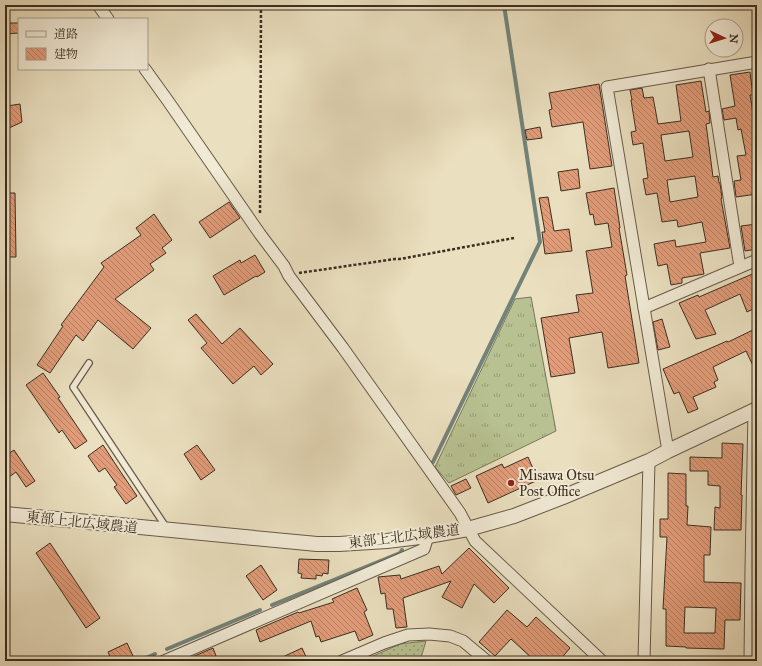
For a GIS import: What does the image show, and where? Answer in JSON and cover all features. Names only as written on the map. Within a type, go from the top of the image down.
[{"type":"street","points":[[98,5],[107,18]]},
{"type":"street","points":[[668,451],[607,87],[757,62]]},
{"type":"street","points":[[709,69],[740,267]]},
{"type":"street","points":[[146,70],[284,266],[289,276],[343,348],[460,513],[475,541],[602,661]]},
{"type":"street","points":[[644,308],[757,260]]},
{"type":"street","points":[[750,661],[754,568],[756,410]]},
{"type":"street","name":"東部上北広域農道","points":[[5,514],[317,544],[387,542],[468,529],[514,516],[649,461],[756,410]]},
{"type":"street","points":[[644,661],[649,461]]},
{"type":"street","points":[[164,661],[180,658],[424,549],[428,536]]},
{"type":"street","points":[[342,661],[384,643],[408,635],[450,636],[463,641],[477,657],[487,661]]},
{"type":"lane","points":[[89,363],[73,387],[168,530]]},
{"type":"path","points":[[260,234],[261,5]]},
{"type":"path","points":[[289,276],[302,272],[395,258],[400,259],[514,238]]},
{"type":"green space","points":[[531,297],[556,431],[449,483],[435,467],[515,299]]},
{"type":"green space","points":[[426,641],[420,661],[362,661],[400,644]]},
{"type":"building","points":[[5,23],[18,23],[18,33],[5,34]]},
{"type":"building","points":[[750,72],[753,95],[750,95],[757,130],[757,194],[736,197],[734,181],[741,180],[737,156],[746,155],[741,129],[738,130],[736,118],[724,120],[722,109],[735,106],[730,75]]},
{"type":"building","points":[[701,81],[706,112],[709,111],[710,123],[706,124],[713,177],[718,176],[720,183],[721,199],[730,248],[700,253],[704,274],[682,278],[682,283],[671,285],[667,264],[658,266],[654,244],[675,240],[676,247],[706,242],[702,222],[678,227],[677,220],[662,222],[657,193],[646,195],[643,179],[648,178],[643,143],[633,145],[631,132],[636,131],[630,90],[642,88],[644,98],[653,97],[658,124],[681,121],[676,85]],"holes":[[[689,131],[693,157],[665,161],[661,135]],[[695,176],[698,197],[670,202],[667,180]]]},
{"type":"building","points":[[599,84],[612,166],[590,169],[583,122],[552,127],[549,110],[552,109],[549,93]]},
{"type":"building","points":[[20,104],[22,122],[9,128],[7,106]]},
{"type":"building","points":[[540,127],[542,138],[527,140],[525,130]]},
{"type":"building","points":[[578,169],[580,188],[561,191],[558,172]]},
{"type":"building","points":[[614,188],[627,275],[625,276],[639,363],[608,368],[602,332],[569,338],[575,373],[551,377],[541,318],[579,312],[576,295],[593,293],[586,251],[612,247],[608,223],[595,225],[593,214],[590,215],[586,193]]},
{"type":"building","points":[[5,193],[15,193],[16,257],[5,257]]},
{"type":"building","points":[[548,197],[554,231],[569,229],[572,251],[545,254],[542,232],[545,232],[539,198]]},
{"type":"building","points":[[229,202],[240,218],[210,238],[199,222]]},
{"type":"building","points":[[154,214],[172,240],[162,248],[166,253],[150,264],[154,270],[115,299],[151,328],[133,349],[98,320],[83,341],[76,335],[50,373],[37,365],[63,326],[61,325],[104,267],[101,263],[141,235],[136,228]]},
{"type":"building","points":[[757,224],[757,249],[745,251],[741,226]]},
{"type":"building","points":[[255,255],[265,272],[224,295],[213,276],[240,260],[241,263]]},
{"type":"building","points":[[757,272],[757,307],[747,312],[740,294],[705,310],[716,334],[696,339],[679,303],[698,295],[699,297]]},
{"type":"building","points":[[196,314],[222,344],[240,328],[273,364],[261,375],[254,366],[233,384],[201,348],[207,343],[188,320]]},
{"type":"building","points":[[662,319],[670,347],[658,350],[653,322]]},
{"type":"building","points":[[757,328],[757,374],[746,351],[713,367],[718,380],[714,382],[716,387],[693,397],[698,409],[688,413],[679,392],[674,394],[663,369],[727,341],[728,342]]},
{"type":"building","points":[[43,373],[60,397],[58,398],[87,441],[75,449],[62,430],[59,433],[26,385]]},
{"type":"building","points":[[722,443],[743,444],[741,530],[714,530],[715,507],[720,508],[720,486],[708,485],[708,471],[690,471],[690,457],[722,458]]},
{"type":"building","points":[[103,445],[137,496],[126,504],[114,487],[117,485],[105,468],[99,472],[88,456]]},
{"type":"building","points":[[197,445],[215,470],[201,480],[184,454]]},
{"type":"building","points":[[14,450],[35,481],[26,487],[16,472],[5,480],[5,456]]},
{"type":"building","points":[[528,457],[538,480],[488,503],[476,476],[502,464],[504,468]]},
{"type":"building","points":[[668,473],[686,474],[686,506],[688,506],[687,525],[711,527],[710,555],[704,555],[704,582],[741,583],[740,620],[725,620],[724,649],[666,646],[666,609],[663,609],[667,537],[660,537],[660,519],[668,519]],"holes":[[[685,607],[716,608],[715,633],[684,633]]]},
{"type":"building","points":[[466,479],[471,488],[456,495],[451,486]]},
{"type":"building","points":[[50,543],[100,618],[86,628],[36,553]]},
{"type":"building","points":[[469,548],[509,588],[494,603],[474,584],[462,608],[442,597],[451,581],[403,598],[407,627],[396,628],[393,609],[387,609],[385,593],[381,594],[378,577],[400,575],[401,579],[439,566],[442,574]]},
{"type":"building","points":[[299,559],[329,560],[328,574],[323,573],[322,576],[316,575],[316,579],[301,578],[302,574],[298,573]]},
{"type":"building","points":[[261,565],[277,590],[263,600],[246,576]]},
{"type":"building","points":[[357,588],[367,610],[364,612],[373,635],[359,641],[355,631],[321,642],[319,636],[316,637],[311,621],[260,642],[256,630],[298,612],[299,613],[334,602],[332,599]]},
{"type":"building","points":[[507,610],[527,627],[536,617],[570,648],[559,661],[535,661],[511,639],[495,656],[479,642]]},
{"type":"building","points":[[127,643],[133,656],[124,661],[112,661],[108,652]]},
{"type":"building","points":[[213,648],[218,661],[183,661]]},
{"type":"building","points":[[302,648],[308,661],[274,661]]},
{"type":"waterway","points":[[433,462],[540,242],[504,5]]},
{"type":"waterway","points":[[272,605],[400,553],[402,550]]},
{"type":"waterway","points":[[167,649],[260,610]]},
{"type":"waterway","points":[[139,661],[155,654]]},
{"type":"place","name":"Misawa Otsu Post Office","points":[[511,483]]}]
